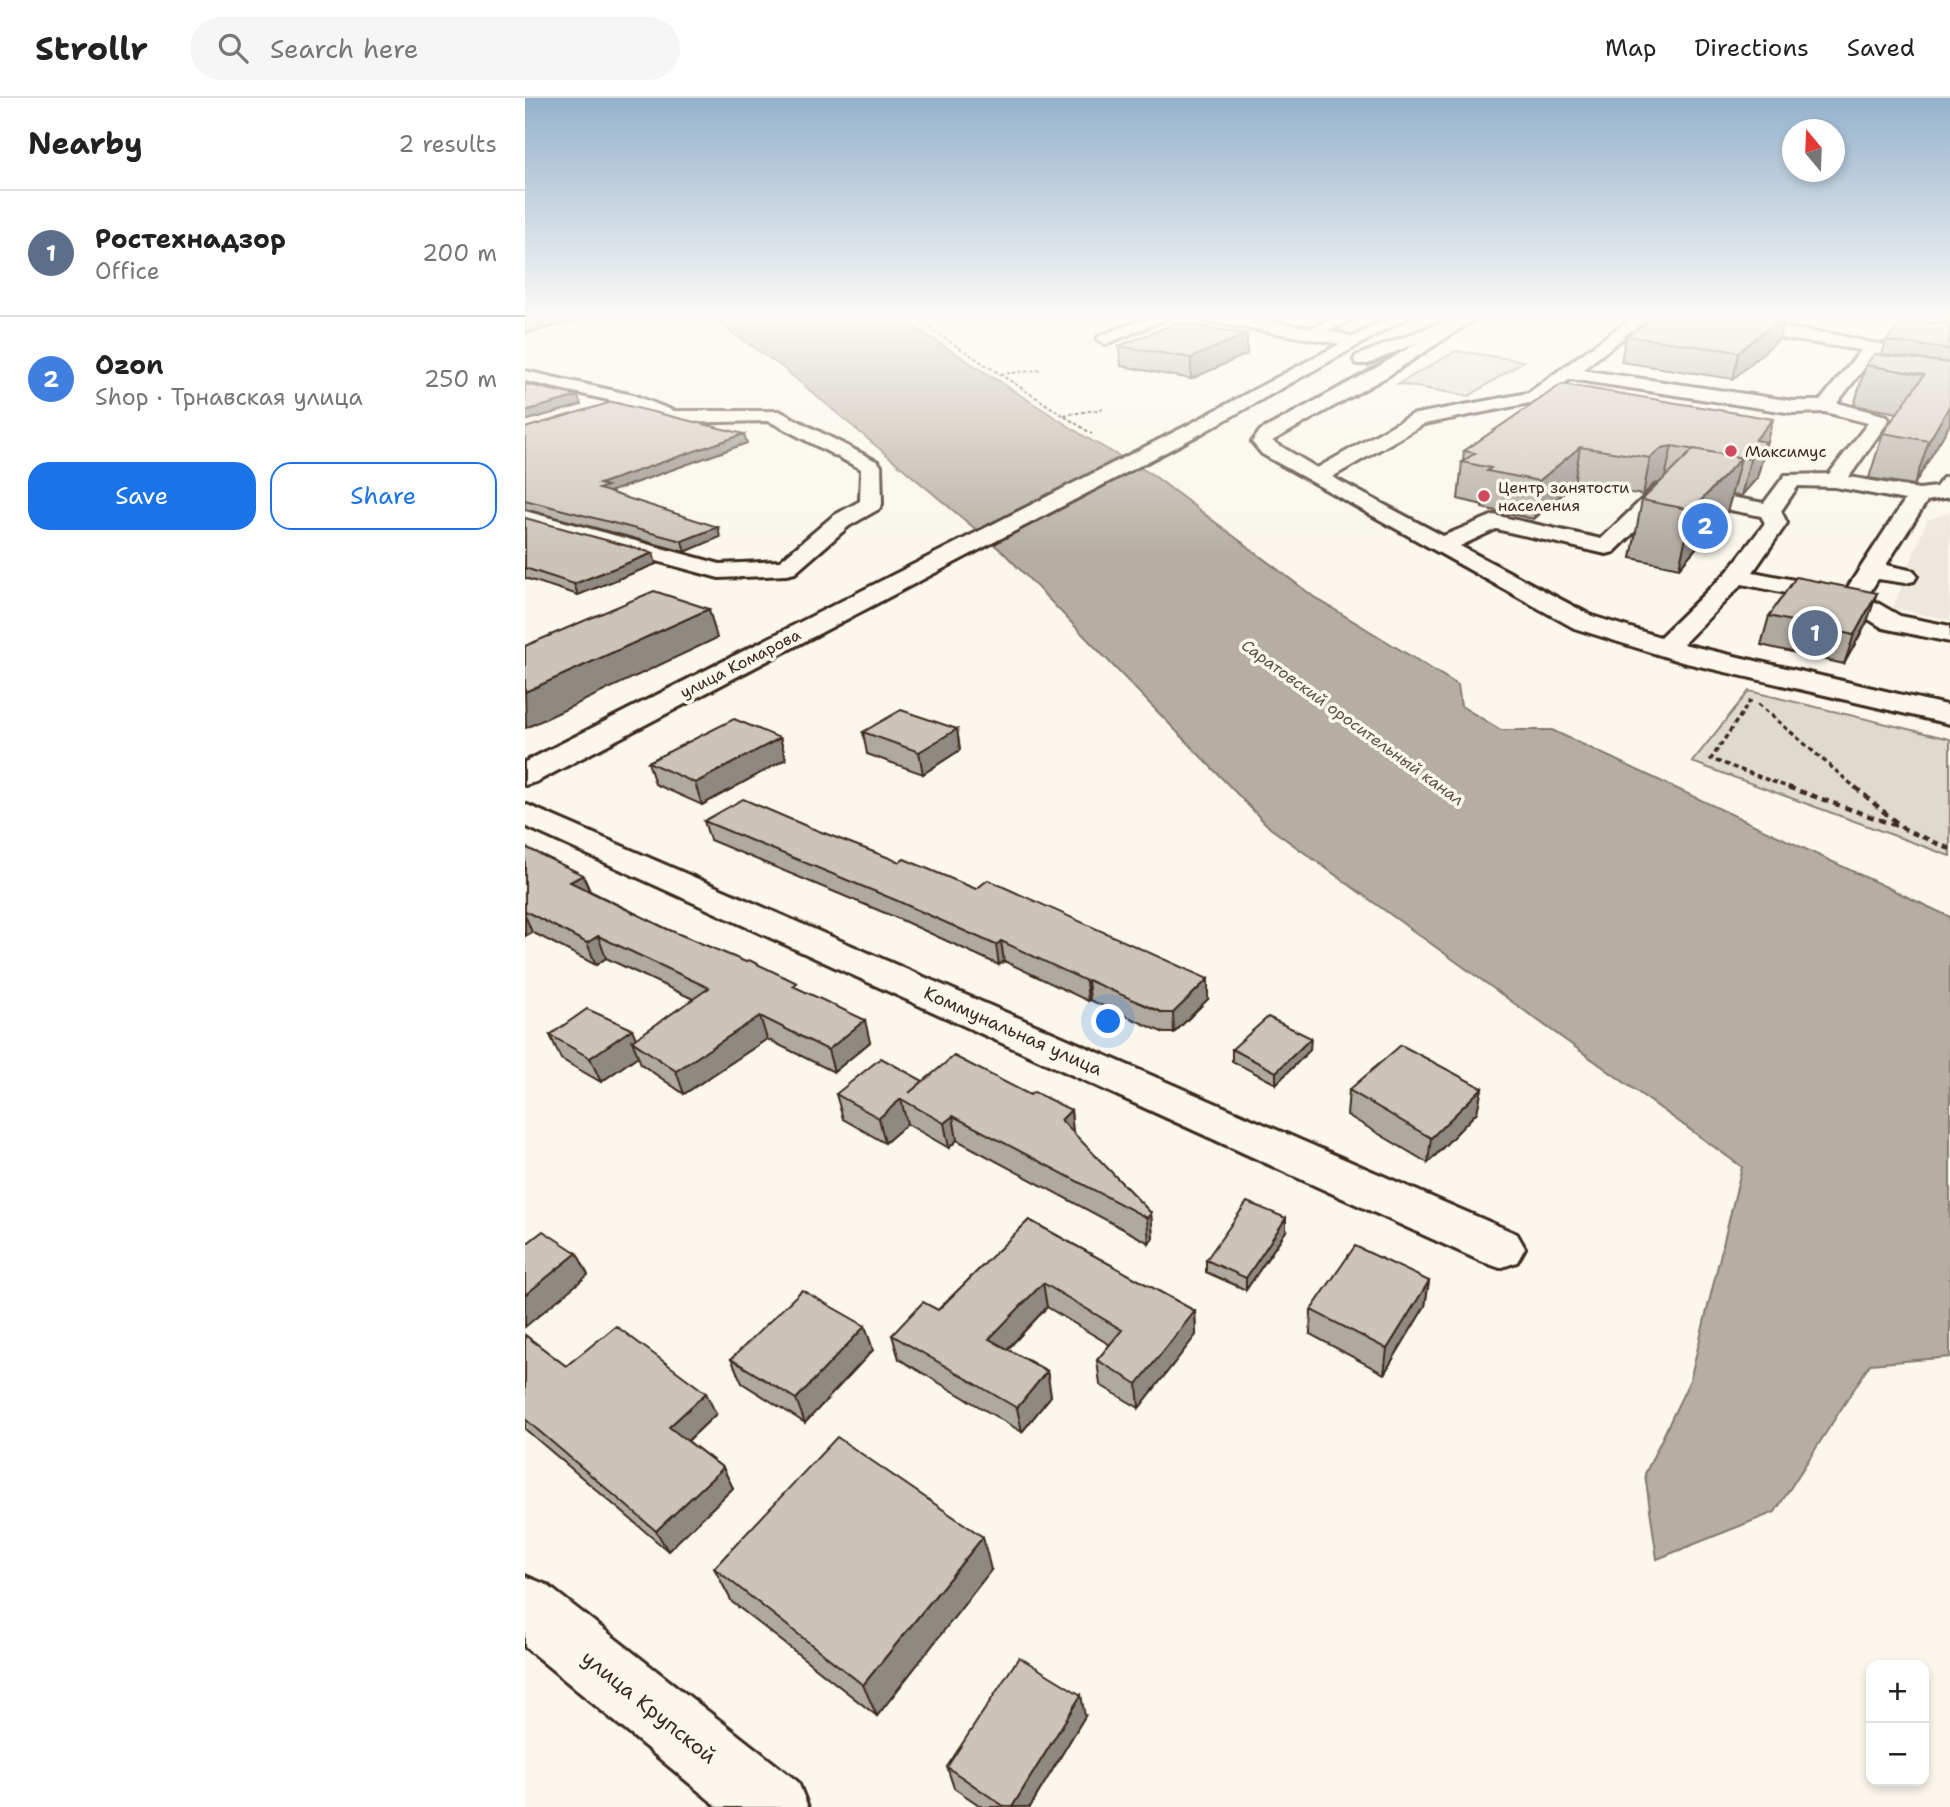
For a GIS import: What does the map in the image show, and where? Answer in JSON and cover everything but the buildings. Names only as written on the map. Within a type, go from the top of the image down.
[{"type":"street","points":[[525,518],[719,571],[786,568],[841,522],[871,504],[871,466],[772,415],[673,417],[608,395]]},
{"type":"street","points":[[1195,429],[1260,395]]},
{"type":"street","points":[[1195,429],[1276,395]]},
{"type":"street","points":[[1340,395],[1267,435],[1262,442],[1269,450],[1317,477],[1583,622],[1664,648],[1950,715]]},
{"type":"street","points":[[1317,477],[1418,419],[1537,395]]},
{"type":"street","points":[[1710,395],[1793,407],[1825,406],[1880,420],[1835,481]]},
{"type":"street","points":[[1825,406],[1834,395]]},
{"type":"street","points":[[589,411],[627,399]]},
{"type":"street","points":[[1746,421],[1764,403]]},
{"type":"street","name":"улица Комарова","points":[[525,775],[1195,429]]},
{"type":"street","points":[[1770,511],[1792,479],[1835,481],[1919,496],[1944,492],[1950,482]]},
{"type":"street","points":[[1442,545],[1494,522],[1606,547],[1664,491],[1770,511]]},
{"type":"street","points":[[1853,598],[1919,496]]},
{"type":"street","points":[[1664,648],[1737,576],[1776,523],[1770,511]]},
{"type":"street","points":[[1871,570],[1905,576]]},
{"type":"street","points":[[1737,576],[1853,598],[1892,622],[1950,634]]},
{"type":"street","name":"Коммунальная улица","points":[[525,814],[1500,1248]]},
{"type":"street","name":"улица Крупской","points":[[525,1607],[773,1807]]},
{"type":"path","points":[[1032,395],[1092,434]]},
{"type":"path","points":[[1063,415],[1103,409]]},
{"type":"path","points":[[1752,699],[1765,702]]},
{"type":"path","points":[[1752,699],[1711,759],[1904,829],[1950,849]]},
{"type":"path","points":[[1752,699],[1904,829]]},
{"type":"shaded area","points":[[1950,512],[1950,620],[1893,608],[1927,520]]},
{"type":"shaded area","points":[[1749,691],[1950,739],[1950,856],[1692,762]]},
{"type":"water","name":"Саратовский оросительный канал","points":[[815,395],[1020,395],[1087,438],[1153,475],[1314,597],[1458,685],[1461,706],[1501,730],[1552,730],[1950,917],[1950,1357],[1870,1364],[1775,1512],[1657,1559],[1645,1474],[1690,1380],[1742,1167],[1270,828],[1004,553]]},
{"type":"place","name":"Максимус","points":[[1731,451]]},
{"type":"place","name":"Центр занятости населения","points":[[1484,496]]},
{"type":"place","name":"Ozon","points":[[1705,526]]},
{"type":"place","name":"Ростехнадзор","points":[[1815,633]]}]
